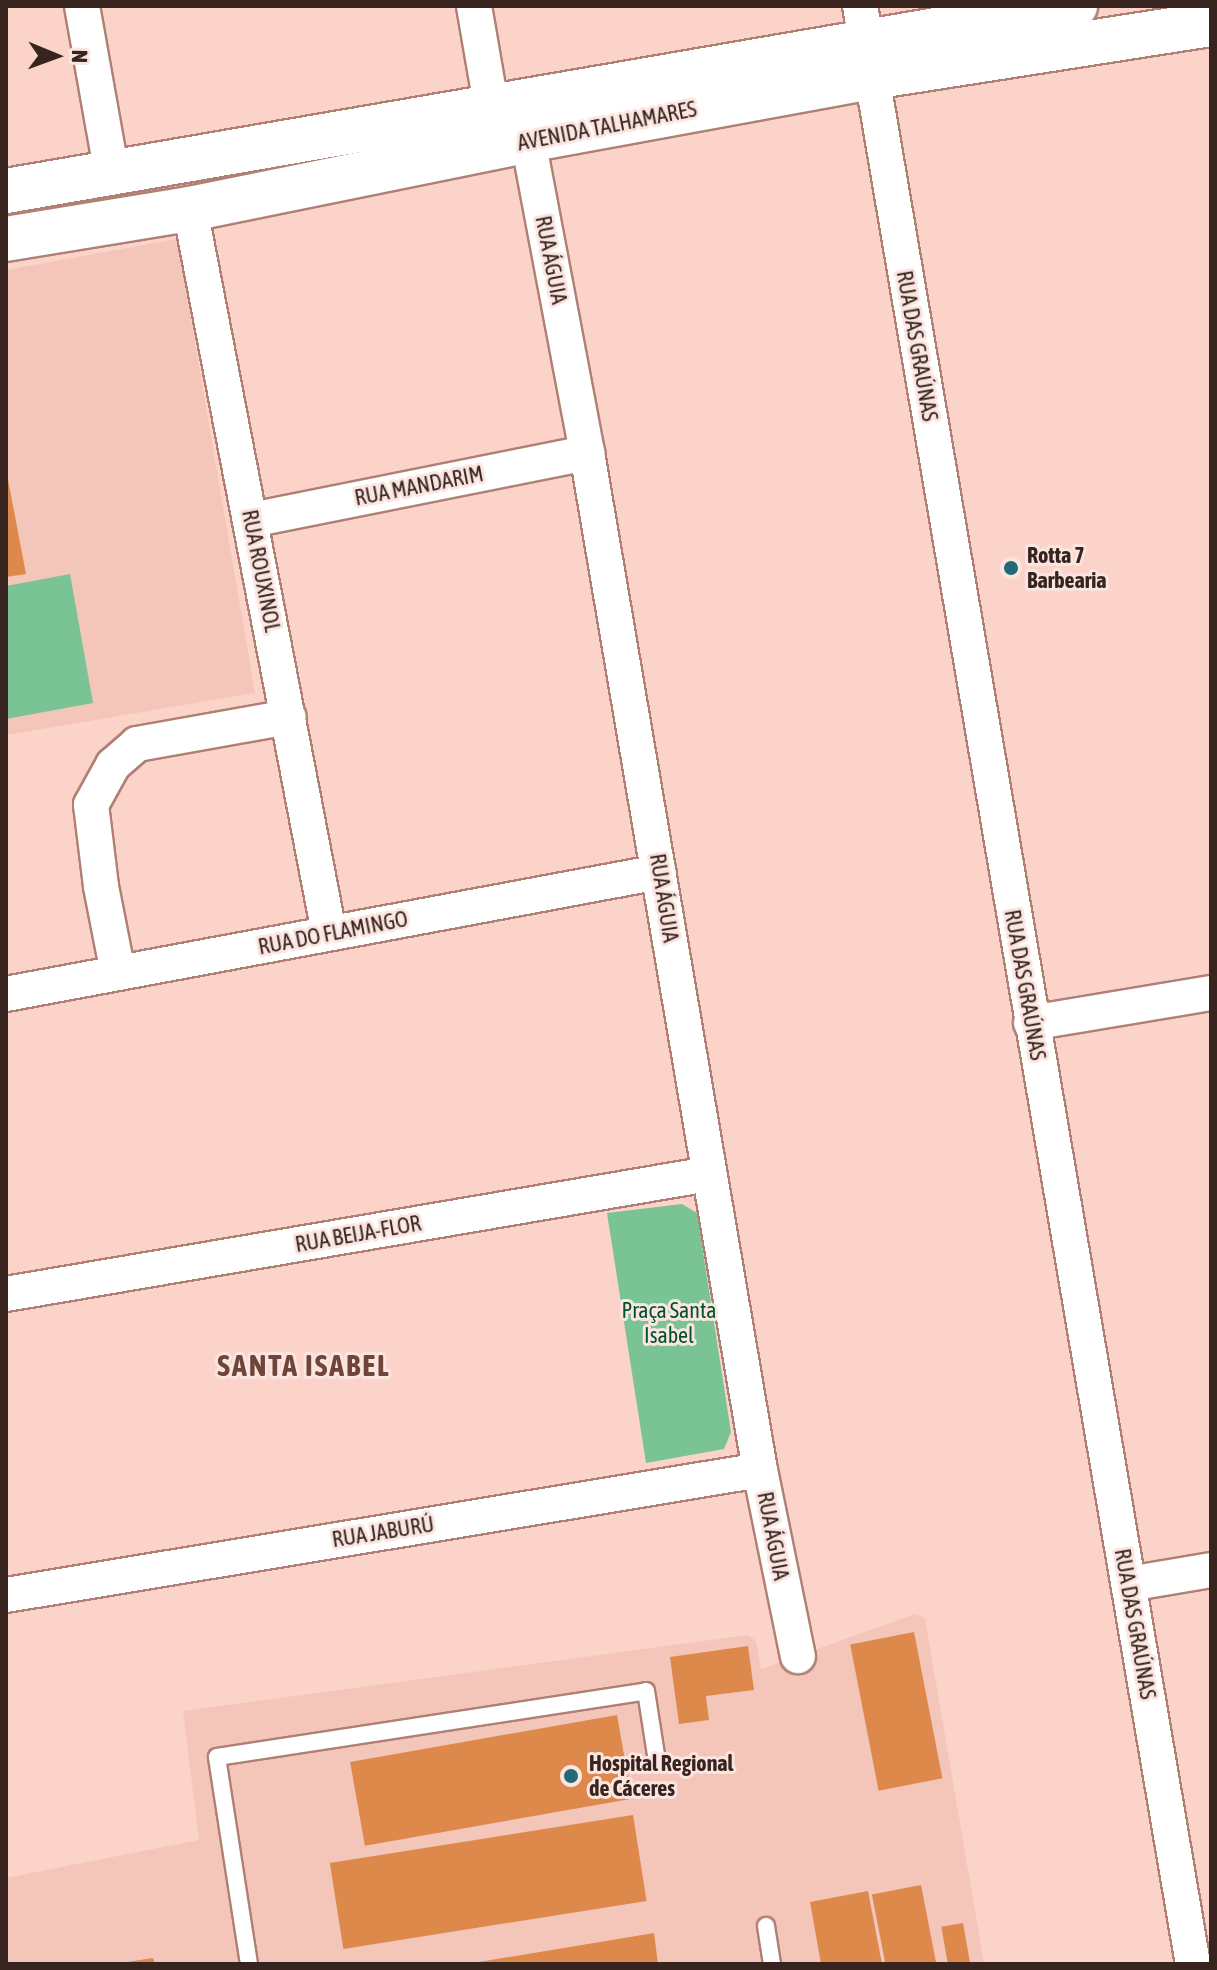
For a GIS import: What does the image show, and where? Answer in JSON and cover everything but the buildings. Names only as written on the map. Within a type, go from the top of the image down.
[{"type":"street","points":[[82,6],[115,197]]},
{"type":"street","points":[[474,6],[491,104],[528,140]]},
{"type":"street","name":"AVENIDA TALHAMARES","points":[[187,186],[491,104],[1075,6]]},
{"type":"street","name":"AVENIDA TALHAMARES","points":[[6,191],[115,197],[528,140],[866,42],[1211,24]]},
{"type":"street","name":"RUA DAS GRAÚNAS","points":[[866,42],[1193,1964]]},
{"type":"street","name":"RUA ÁGUIA","points":[[528,140],[587,453],[760,1470],[798,1656]]},
{"type":"street","name":"RUA ROUXINOL","points":[[187,186],[329,933]]},
{"type":"street","name":"AVENIDA TALHAMARES","points":[[6,239],[115,197]]},
{"type":"street","name":"RUA MANDARIM","points":[[251,520],[587,453]]},
{"type":"street","points":[[118,973],[101,886],[91,805],[113,765],[137,744],[289,717]]},
{"type":"street","name":"RUA DO FLAMINGO","points":[[6,994],[659,872]]},
{"type":"street","points":[[1031,1023],[1211,993]]},
{"type":"street","name":"RUA BEIJA-FLOR","points":[[6,1294],[709,1174]]},
{"type":"street","name":"RUA JABURÚ","points":[[6,1595],[760,1470]]},
{"type":"street","points":[[1129,1584],[1211,1570]]},
{"type":"lane","points":[[249,1964],[217,1757],[646,1691],[657,1761]]},
{"type":"lane","points":[[766,1926],[772,1964]]},
{"type":"shaded area","points":[[177,239],[255,693],[6,735],[6,270]]},
{"type":"shaded area","name":"Hospital Regional de Cáceres","points":[[915,1614],[925,1618],[984,1964],[6,1964],[6,1878],[199,1840],[183,1711],[748,1635],[756,1641],[761,1669]]},
{"type":"green space","points":[[70,574],[93,703],[6,719],[6,586]]},
{"type":"green space","name":"Praça Santa Isabel","points":[[682,1204],[697,1213],[731,1432],[724,1449],[646,1463],[607,1213]]},
{"type":"place","name":"Rotta 7 Barbearia","points":[[1011,568]]},
{"type":"place","name":"Hospital Regional de Cáceres","points":[[571,1776]]},
{"type":"district","name":"SANTA ISABEL","points":[[304,1365]]}]
